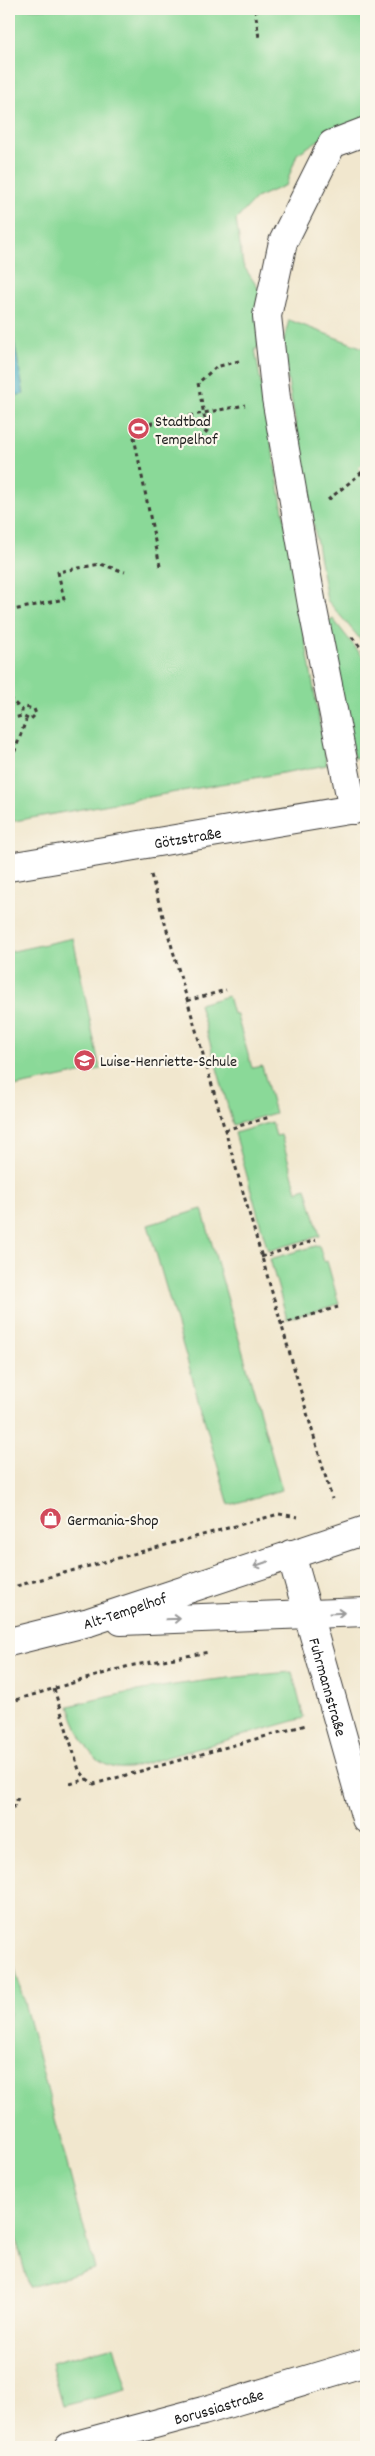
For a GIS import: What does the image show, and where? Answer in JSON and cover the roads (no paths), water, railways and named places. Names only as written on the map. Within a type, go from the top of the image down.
[{"type":"street","points":[[360,808],[298,524],[276,398],[267,316],[284,242],[332,144],[366,131]]},
{"type":"street","name":"Götzstraße","points":[[9,867],[360,808]]},
{"type":"street","name":"Alt-Tempelhof","points":[[89,1622],[366,1530]]},
{"type":"street","name":"Fuhrmannstraße","points":[[291,1554],[366,1819]]},
{"type":"street","name":"Alt-Tempelhof","points":[[89,1622],[366,1612]]},
{"type":"street","points":[[9,1642],[89,1622]]},
{"type":"street","name":"Borussiastraße","points":[[69,2447],[186,2416],[366,2362]]},
{"type":"water","points":[[9,324],[11,324],[24,394],[9,397]]},
{"type":"place","name":"Stadtbad Tempelhof","points":[[139,429]]},
{"type":"place","name":"Luise-Henriette-Schule","points":[[84,1060]]},
{"type":"place","name":"Germania-Shop","points":[[51,1519]]}]
